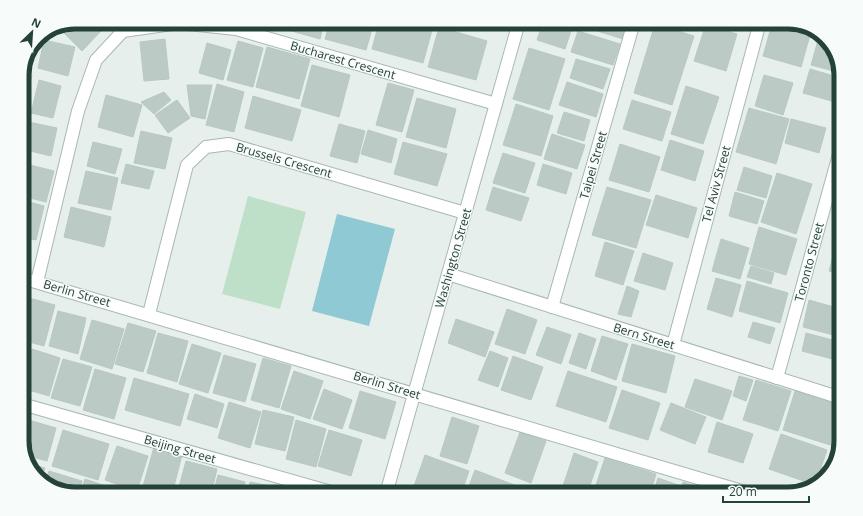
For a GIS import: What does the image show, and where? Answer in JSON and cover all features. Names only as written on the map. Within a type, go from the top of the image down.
[{"type":"street","name":"Bucharest Crescent","points":[[37,282],[78,111],[96,60],[123,31],[137,29]]},
{"type":"street","name":"Bucharest Crescent","points":[[236,29],[496,104]]},
{"type":"street","name":"Washington Street","points":[[388,487],[517,29]]},
{"type":"street","name":"Taipei Street","points":[[552,307],[632,29]]},
{"type":"street","name":"Tel Aviv Street","points":[[672,345],[758,29]]},
{"type":"street","name":"Brussels Crescent","points":[[149,314],[187,165],[206,147],[229,144],[465,213]]},
{"type":"street","name":"Toronto Street","points":[[777,378],[834,172]]},
{"type":"street","name":"Bern Street","points":[[448,274],[834,396]]},
{"type":"street","name":"Berlin Street","points":[[29,280],[149,314],[728,487]]},
{"type":"street","name":"Beijing Street","points":[[29,406],[313,487]]},
{"type":"green space","points":[[248,196],[306,212],[280,309],[222,294]]},
{"type":"water","points":[[337,214],[395,229],[369,326],[312,311]]},
{"type":"building","points":[[75,29],[101,29],[102,30],[82,51],[62,31]]},
{"type":"building","points":[[285,29],[322,29],[320,39]]},
{"type":"building","points":[[328,29],[372,29],[366,50],[325,39]]},
{"type":"building","points":[[377,29],[432,30],[423,63],[372,49]]},
{"type":"building","points":[[438,29],[446,29],[487,41],[476,80],[428,67]]},
{"type":"building","points":[[541,29],[572,29],[565,49],[537,40]]},
{"type":"building","points":[[591,29],[626,29],[623,39]]},
{"type":"building","points":[[653,29],[671,29],[694,36],[672,105],[634,93]]},
{"type":"building","points":[[704,29],[722,29],[737,34],[726,71],[694,61]]},
{"type":"building","points":[[771,29],[789,29],[810,35],[801,67],[763,56]]},
{"type":"building","points":[[578,31],[620,44],[613,65],[571,52]]},
{"type":"building","points":[[165,39],[169,79],[144,81],[140,42]]},
{"type":"building","points":[[818,40],[825,47],[832,60],[834,71],[811,65]]},
{"type":"building","points":[[238,41],[263,48],[253,87],[227,80]]},
{"type":"building","points":[[52,42],[75,47],[68,76],[38,68],[41,52],[52,52]]},
{"type":"building","points":[[207,43],[231,50],[223,80],[199,73]]},
{"type":"building","points":[[267,47],[310,59],[299,99],[256,87]]},
{"type":"building","points":[[529,48],[565,59],[549,110],[513,99]]},
{"type":"building","points":[[576,59],[610,69],[603,89],[570,78]]},
{"type":"building","points":[[312,65],[350,75],[339,117],[301,106]]},
{"type":"building","points":[[810,69],[834,76],[834,102],[803,93]]},
{"type":"building","points":[[29,74],[32,75],[29,88]]},
{"type":"building","points":[[764,75],[793,83],[783,115],[755,106]]},
{"type":"building","points":[[39,80],[61,86],[53,118],[31,113]]},
{"type":"building","points":[[567,82],[603,94],[596,117],[559,105]]},
{"type":"building","points":[[388,83],[414,90],[402,132],[376,125]]},
{"type":"building","points":[[217,84],[244,92],[234,132],[206,125]]},
{"type":"building","points":[[187,85],[212,85],[205,119],[191,116]]},
{"type":"building","points":[[686,86],[719,97],[703,144],[671,134]]},
{"type":"building","points":[[164,92],[171,100],[154,114],[141,102]]},
{"type":"building","points":[[106,95],[142,105],[133,137],[98,127]]},
{"type":"building","points":[[253,96],[301,110],[292,141],[245,128]]},
{"type":"building","points":[[417,98],[456,109],[446,148],[406,137]]},
{"type":"building","points":[[177,100],[190,118],[168,133],[155,115]]},
{"type":"building","points":[[632,100],[671,112],[662,141],[623,129]]},
{"type":"building","points":[[516,104],[553,116],[541,156],[503,145]]},
{"type":"building","points":[[749,108],[789,119],[776,164],[736,152]]},
{"type":"building","points":[[564,112],[590,120],[584,141],[557,133]]},
{"type":"building","points":[[791,119],[826,128],[819,153],[785,143]]},
{"type":"building","points":[[29,122],[57,128],[51,156],[29,151]]},
{"type":"building","points":[[339,124],[365,131],[357,163],[330,156]]},
{"type":"building","points":[[368,130],[397,139],[391,163],[361,154]]},
{"type":"building","points":[[141,131],[172,138],[165,169],[134,163]]},
{"type":"building","points":[[552,134],[585,145],[577,169],[544,159]]},
{"type":"building","points":[[670,140],[704,151],[695,181],[661,170]]},
{"type":"building","points":[[93,142],[122,149],[115,174],[87,166]]},
{"type":"building","points":[[403,142],[447,154],[437,186],[394,174]]},
{"type":"building","points":[[620,144],[660,157],[649,192],[609,180]]},
{"type":"building","points":[[503,153],[535,163],[525,193],[493,183]]},
{"type":"building","points":[[126,164],[154,171],[149,189],[121,183]]},
{"type":"building","points":[[543,164],[572,173],[566,194],[537,185]]},
{"type":"building","points":[[29,165],[54,171],[46,202],[29,198]]},
{"type":"building","points":[[744,167],[772,176],[766,198],[737,190]]},
{"type":"building","points":[[86,171],[118,178],[111,210],[78,203]]},
{"type":"building","points":[[777,173],[812,184],[796,234],[761,222]]},
{"type":"building","points":[[493,187],[529,198],[521,221],[486,210]]},
{"type":"building","points":[[607,187],[651,200],[636,248],[592,235]]},
{"type":"building","points":[[735,192],[764,201],[757,224],[729,216]]},
{"type":"building","points":[[656,195],[697,208],[688,238],[646,225]]},
{"type":"building","points":[[29,202],[44,206],[36,240],[29,238]]},
{"type":"building","points":[[71,207],[111,217],[104,247],[64,237]]},
{"type":"building","points":[[759,227],[797,239],[786,275],[749,264]]},
{"type":"building","points":[[721,239],[749,248],[740,279],[712,271]]},
{"type":"building","points":[[605,242],[634,251],[623,285],[595,276]]},
{"type":"building","points":[[834,252],[834,272],[829,271]]},
{"type":"building","points":[[643,253],[673,263],[665,290],[634,281]]},
{"type":"building","points":[[751,266],[774,273],[771,284],[747,277]]},
{"type":"building","points":[[716,278],[741,285],[732,317],[707,309]]},
{"type":"building","points":[[747,281],[788,293],[780,323],[739,311]]},
{"type":"building","points":[[627,286],[639,291],[631,317],[618,314]]},
{"type":"building","points":[[29,298],[55,305],[44,346],[29,342]]},
{"type":"building","points":[[809,300],[834,307],[834,335],[803,327]]},
{"type":"building","points":[[507,309],[537,320],[525,354],[495,344]]},
{"type":"building","points":[[58,311],[86,318],[78,354],[49,346]]},
{"type":"building","points":[[456,319],[494,332],[485,357],[448,343]]},
{"type":"building","points":[[92,320],[124,329],[112,369],[80,359]]},
{"type":"building","points":[[753,322],[775,328],[770,344],[748,337]]},
{"type":"building","points":[[128,323],[156,331],[143,372],[115,364]]},
{"type":"building","points":[[547,327],[571,335],[561,364],[536,355]]},
{"type":"building","points":[[158,333],[188,341],[177,382],[147,373]]},
{"type":"building","points":[[579,333],[596,339],[586,369],[569,363]]},
{"type":"building","points":[[806,333],[834,340],[834,359],[802,351]]},
{"type":"building","points":[[602,336],[628,344],[616,380],[591,371]]},
{"type":"building","points":[[192,344],[221,353],[208,393],[179,384]]},
{"type":"building","points":[[632,344],[675,356],[666,393],[622,381]]},
{"type":"building","points":[[32,349],[60,358],[49,396],[29,390],[29,359]]},
{"type":"building","points":[[490,351],[508,358],[498,387],[478,380]]},
{"type":"building","points":[[224,355],[256,364],[245,402],[213,393]]},
{"type":"building","points":[[513,356],[543,367],[531,400],[501,390]]},
{"type":"building","points":[[263,358],[291,366],[279,408],[251,400]]},
{"type":"building","points":[[63,359],[92,367],[80,406],[51,398]]},
{"type":"building","points":[[95,369],[126,378],[114,419],[83,410]]},
{"type":"building","points":[[294,371],[323,381],[310,419],[281,409]]},
{"type":"building","points":[[568,371],[617,387],[606,422],[556,406]]},
{"type":"building","points":[[739,376],[753,380],[746,401],[733,396]]},
{"type":"building","points":[[134,378],[189,394],[180,426],[125,410]]},
{"type":"building","points":[[695,379],[732,391],[722,420],[685,407]]},
{"type":"building","points":[[756,380],[791,391],[778,431],[743,420]]},
{"type":"building","points":[[324,389],[352,400],[342,429],[313,419]]},
{"type":"building","points":[[622,390],[660,403],[648,440],[609,428]]},
{"type":"building","points":[[360,391],[396,402],[385,439],[349,428]]},
{"type":"building","points":[[795,391],[834,404],[834,432],[830,445],[783,430]]},
{"type":"building","points":[[195,394],[224,404],[217,428],[187,419]]},
{"type":"building","points":[[229,402],[261,412],[250,448],[218,438]]},
{"type":"building","points":[[671,403],[706,417],[695,444],[660,430]]},
{"type":"building","points":[[263,410],[294,417],[285,451],[255,444]]},
{"type":"building","points":[[452,417],[479,426],[467,464],[440,456]]},
{"type":"building","points":[[29,420],[56,428],[47,461],[31,456],[29,444]]},
{"type":"building","points":[[296,420],[326,429],[316,467],[286,459]]},
{"type":"building","points":[[717,422],[753,434],[743,463],[708,452]]},
{"type":"building","points":[[63,430],[109,444],[98,480],[52,466]]},
{"type":"building","points":[[329,430],[362,440],[351,476],[318,466]]},
{"type":"building","points":[[520,432],[546,441],[531,483],[505,473]]},
{"type":"building","points":[[781,434],[827,450],[818,476],[808,483],[769,469]]},
{"type":"building","points":[[117,446],[148,456],[138,487],[125,487],[105,480]]},
{"type":"building","points":[[154,447],[182,455],[174,487],[143,487]]},
{"type":"building","points":[[831,450],[833,451],[831,459],[826,467]]},
{"type":"building","points":[[574,453],[598,462],[589,487],[563,487]]},
{"type":"building","points":[[425,455],[469,471],[463,487],[414,487]]},
{"type":"building","points":[[605,458],[656,474],[652,487],[595,487]]},
{"type":"building","points":[[186,461],[217,469],[213,487],[179,487]]},
{"type":"building","points":[[36,465],[45,468],[43,474]]},
{"type":"building","points":[[475,470],[517,486],[517,487],[469,487]]},
{"type":"building","points":[[49,471],[82,481],[80,487],[69,487],[57,484],[47,477]]},
{"type":"building","points":[[218,475],[245,482],[244,487],[215,487]]},
{"type":"building","points":[[658,478],[681,486],[681,487],[655,487]]},
{"type":"building","points":[[85,479],[109,487],[82,487]]},
{"type":"building","points":[[250,482],[274,487],[249,487]]},
{"type":"building","points":[[683,482],[699,487],[682,487]]}]
